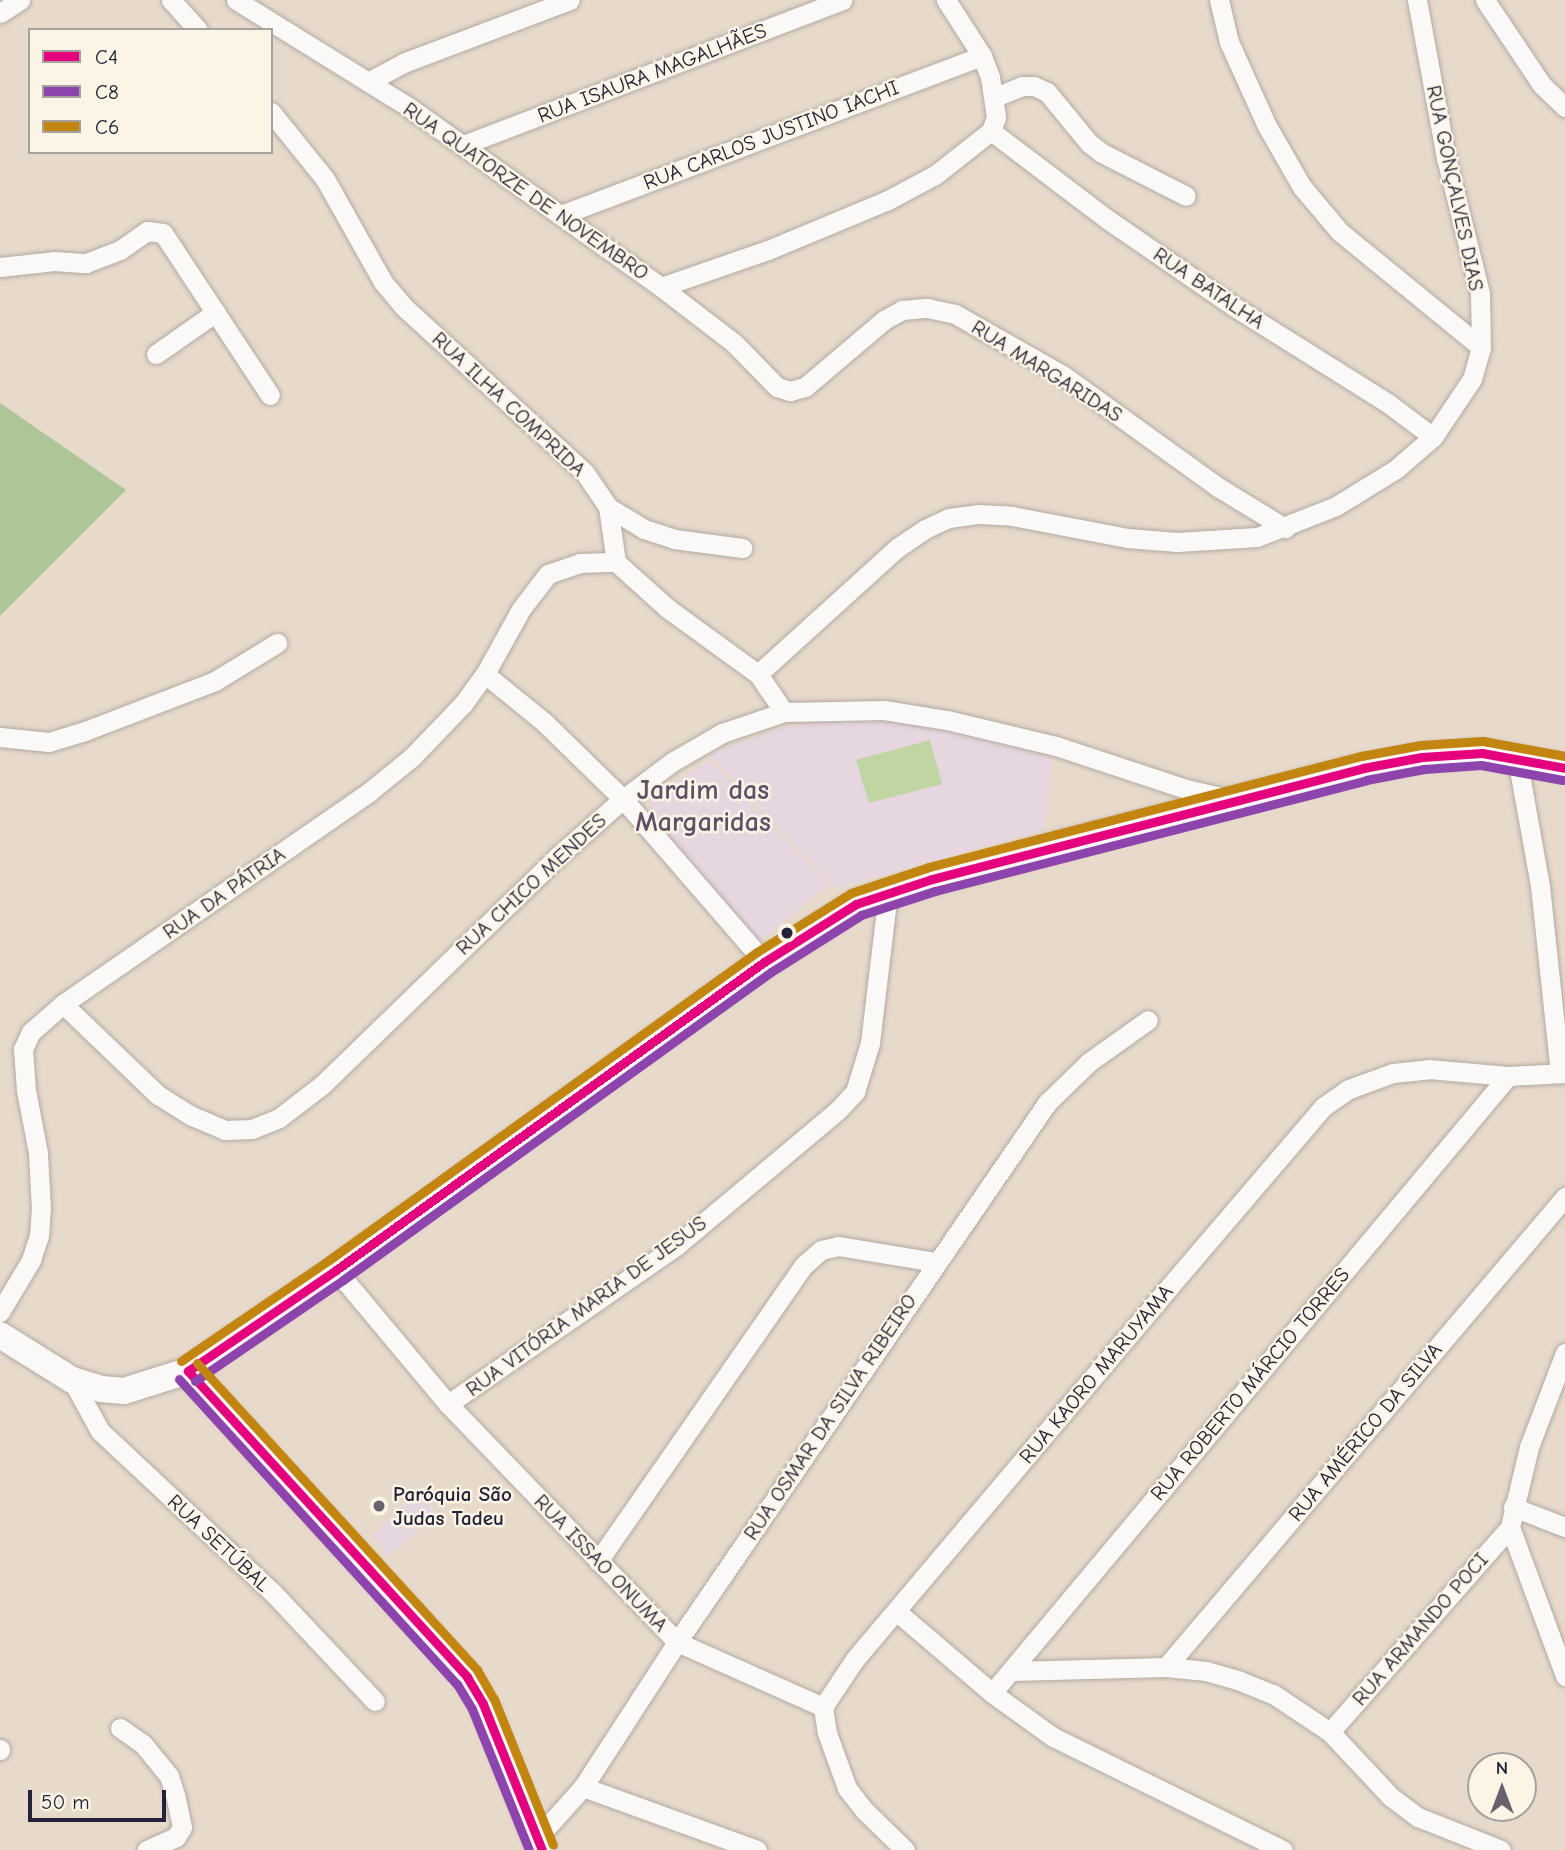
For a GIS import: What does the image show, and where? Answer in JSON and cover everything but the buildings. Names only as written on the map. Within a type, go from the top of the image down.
[{"type":"street","points":[[0,13],[20,0]]},
{"type":"street","points":[[171,0],[196,28]]},
{"type":"street","name":"RUA QUATORZE DE NOVEMBRO","points":[[236,0],[463,145],[661,286],[734,344],[777,387],[790,391],[806,387]]},
{"type":"street","points":[[368,82],[403,63],[570,0]]},
{"type":"street","name":"RUA ISAURA MAGALHÃES","points":[[463,145],[842,0]]},
{"type":"street","points":[[661,286],[768,250],[886,201],[935,175],[990,131],[996,117],[995,97],[982,55],[946,0]]},
{"type":"street","points":[[1219,0],[1229,42],[1267,126],[1302,187],[1340,232],[1481,347]]},
{"type":"street","name":"RUA GONÇALVES DIAS","points":[[758,674],[897,548],[925,529],[949,519],[979,514],[1012,516],[1127,538],[1177,542],[1257,537],[1336,506],[1386,475],[1433,437],[1472,379],[1481,347],[1480,293],[1446,158],[1417,0]]},
{"type":"street","points":[[1485,0],[1542,85],[1565,107]]},
{"type":"street","name":"RUA CARLOS JUSTINO IACHI","points":[[561,215],[982,55]]},
{"type":"street","points":[[995,97],[1022,86],[1034,86],[1047,92],[1089,143],[1102,153],[1185,196]]},
{"type":"street","name":"RUA ILHA COMPRIDA","points":[[273,114],[324,178],[383,282],[405,308],[585,473],[608,507],[616,562]]},
{"type":"street","name":"RUA BATALHA","points":[[990,131],[1118,227],[1233,306],[1389,404],[1433,437]]},
{"type":"street","points":[[0,267],[54,261],[86,264],[120,250],[147,232],[156,230],[163,233],[270,394]]},
{"type":"street","name":"RUA MARGARIDAS","points":[[806,387],[884,320],[902,310],[927,308],[955,314],[1064,376],[1218,487],[1285,528]]},
{"type":"street","points":[[156,354],[216,312]]},
{"type":"street","points":[[608,507],[644,529],[674,539],[742,548]]},
{"type":"street","points":[[616,562],[667,608],[758,674],[784,712]]},
{"type":"street","name":"RUA DA PÁTRIA","points":[[0,1312],[31,1260],[39,1236],[41,1209],[38,1153],[26,1090],[23,1049],[32,1032],[63,1004],[369,792],[412,757],[463,704],[485,674],[522,609],[548,573],[580,563],[616,562]]},
{"type":"street","points":[[0,737],[49,742],[85,731],[215,681],[277,643]]},
{"type":"street","points":[[485,674],[545,723],[623,799],[764,962]]},
{"type":"street","name":"RUA CHICO MENDES","points":[[63,1004],[158,1095],[192,1116],[225,1130],[252,1129],[279,1118],[322,1085],[557,857],[623,799],[672,762],[722,733],[784,712],[884,710],[947,720],[1056,746],[1185,789],[1238,800]]},
{"type":"street","points":[[0,1335],[72,1380],[101,1389],[124,1391],[188,1371],[336,1270],[764,962],[856,904],[888,892],[1062,844],[1363,768],[1422,757],[1482,754],[1565,768]]},
{"type":"street","points":[[1517,758],[1540,886],[1562,1073]]},
{"type":"street","name":"RUA VITÓRIA MARIA DE JESUS","points":[[448,1404],[676,1246],[838,1110],[855,1091],[870,1043],[888,892]]},
{"type":"street","name":"RUA OSMAR DA SILVA RIBEIRO","points":[[540,1843],[583,1787],[677,1642],[1047,1103],[1089,1062],[1147,1020]]},
{"type":"street","name":"RUA KAORO MARUYAMA","points":[[823,1707],[855,1659],[1323,1107],[1349,1089],[1393,1073],[1429,1069],[1508,1076],[1562,1073]]},
{"type":"street","name":"RUA ROBERTO MÁRCIO TORRES","points":[[992,1693],[1508,1076]]},
{"type":"street","name":"RUA AMÉRICO DA SILVA","points":[[1166,1667],[1565,1197]]},
{"type":"street","points":[[598,1561],[804,1265],[821,1250],[838,1246],[936,1262]]},
{"type":"street","name":"RUA ISSAO ONUMA","points":[[336,1270],[448,1404],[677,1642],[823,1707]]},
{"type":"street","name":"RUA ARMANDO POCI","points":[[1565,1353],[1529,1447],[1510,1527],[1565,1676]]},
{"type":"street","points":[[188,1371],[467,1677],[483,1704],[540,1843]]},
{"type":"street","name":"RUA SETÚBAL","points":[[72,1380],[100,1431],[274,1594],[375,1702]]},
{"type":"street","points":[[1513,1507],[1565,1527]]},
{"type":"street","name":"RUA ARMANDO POCI","points":[[1330,1732],[1510,1527]]},
{"type":"street","points":[[896,1611],[992,1693],[1053,1737],[1283,1850]]},
{"type":"street","points":[[1011,1671],[1166,1667],[1206,1671],[1273,1694],[1330,1732],[1391,1797],[1418,1817],[1501,1850]]},
{"type":"street","points":[[823,1707],[827,1734],[847,1788],[864,1810],[905,1850]]},
{"type":"street","points":[[120,1728],[143,1744],[170,1776],[175,1794],[182,1827],[176,1838],[147,1850]]},
{"type":"street","points":[[583,1787],[757,1850]]},
{"type":"shaded area","points":[[875,719],[915,722],[1053,757],[1044,830],[835,888],[709,754],[773,731],[820,721]]},
{"type":"shaded area","points":[[709,760],[829,885],[759,941],[650,816],[650,801],[654,797]]},
{"type":"shaded area","points":[[417,1493],[436,1514],[388,1557],[373,1536]]},
{"type":"green space","points":[[0,403],[126,490],[0,616]]},
{"type":"green space","points":[[930,740],[942,784],[869,803],[856,760]]},
{"type":"transit line","name":"C6","points":[[181,1361],[329,1260],[757,952],[851,893],[929,867],[1361,756],[1421,745],[1483,741],[1565,756]]},
{"type":"transit line","name":"C4","points":[[188,1371],[336,1270],[764,962],[856,904],[932,879],[1363,768],[1422,757],[1482,753],[1565,768]]},
{"type":"transit line","name":"C8","points":[[195,1381],[343,1280],[771,972],[861,915],[935,891],[1366,780],[1424,769],[1481,765],[1563,780]]},
{"type":"transit line","name":"C6","points":[[197,1363],[477,1670],[494,1699],[553,1845]]},
{"type":"transit line","name":"C4","points":[[188,1371],[467,1677],[483,1704],[542,1850]]},
{"type":"transit line","name":"C8","points":[[179,1379],[457,1684],[472,1709],[529,1850]]},
{"type":"place","name":"Paróquia São Judas Tadeu","points":[[379,1506]]},
{"type":"district","name":"Jardim das Margaridas","points":[[703,806]]}]
